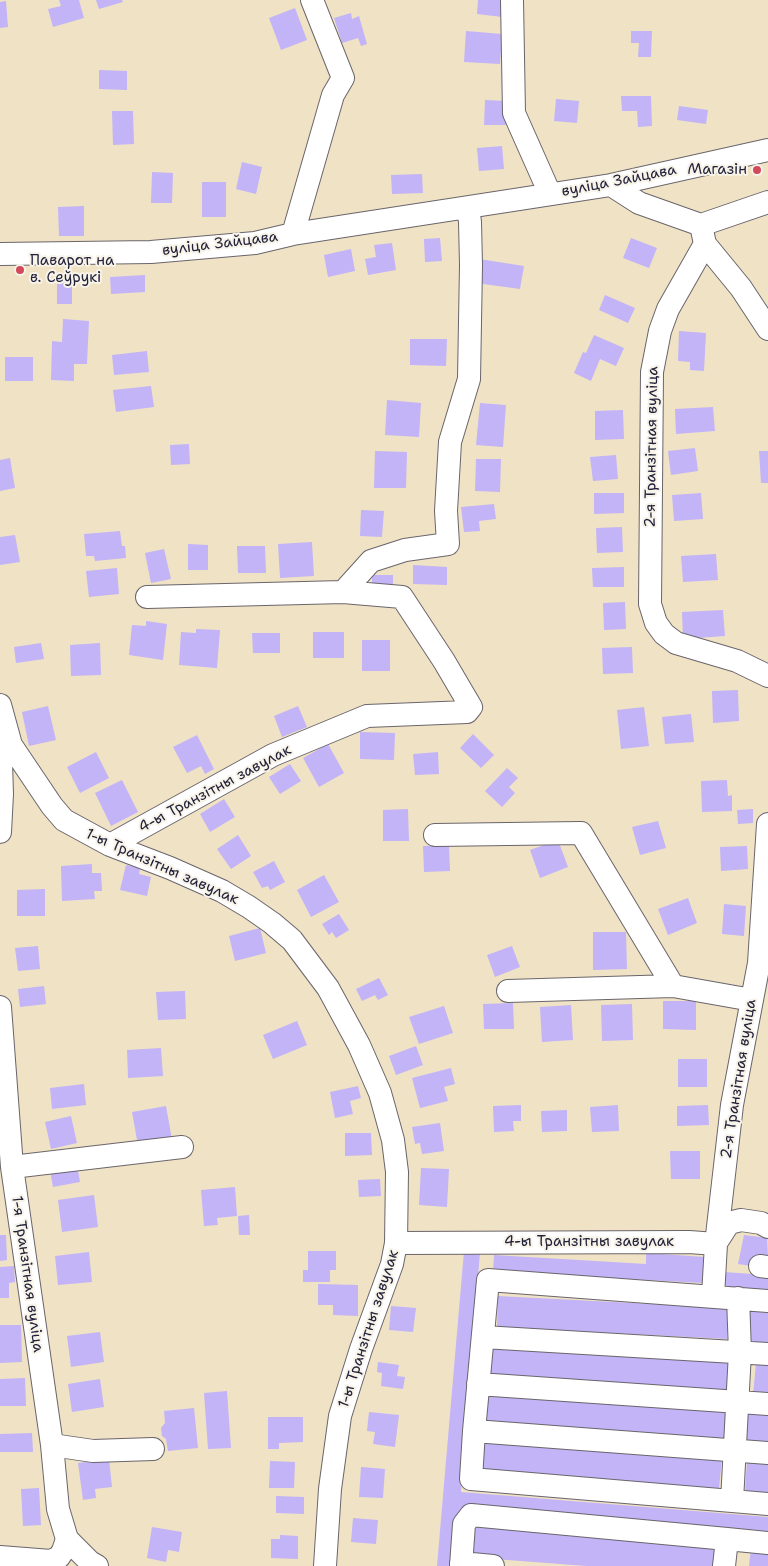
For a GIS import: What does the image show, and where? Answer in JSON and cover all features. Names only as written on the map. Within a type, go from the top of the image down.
[{"type":"street","points":[[293,234],[334,95],[343,78],[312,0]]},
{"type":"street","points":[[512,0],[514,113],[550,194]]},
{"type":"street","name":"вуліца Зайцава","points":[[0,254],[152,252],[255,243],[293,234],[611,185],[768,150]]},
{"type":"street","points":[[611,185],[639,203],[703,234],[768,329]]},
{"type":"street","points":[[703,234],[768,202]]},
{"type":"street","points":[[147,597],[343,592],[371,561],[404,550],[448,544],[446,511],[450,442],[469,379],[471,265],[468,208]]},
{"type":"street","name":"2-я Транзітная вуліца","points":[[703,234],[668,309],[660,331],[652,372],[650,604],[656,623],[664,634],[676,643],[737,661],[768,676]]},
{"type":"street","name":"4-ы Транзітны завулак","points":[[110,845],[273,755],[367,716],[467,712],[471,707],[444,661],[402,597],[343,592]]},
{"type":"street","name":"1-ы Транзітны завулак","points":[[0,705],[11,745],[52,806],[64,820],[110,845],[170,868],[222,891],[272,923],[292,940],[328,988],[359,1045],[380,1093],[393,1140],[397,1172],[396,1243],[392,1264],[361,1349],[340,1416],[330,1489],[325,1566]]},
{"type":"street","points":[[0,731],[2,794],[0,832]]},
{"type":"street","name":"2-я Транзітная вуліца","points":[[713,1296],[716,1244],[732,1105],[759,963],[768,824]]},
{"type":"street","points":[[435,835],[582,833],[673,986]]},
{"type":"street","points":[[508,991],[673,986],[752,1000]]},
{"type":"street","name":"1-я Транзітная вуліца","points":[[0,1007],[12,1167],[9,1217],[30,1283],[52,1445],[58,1509],[67,1539]]},
{"type":"street","points":[[12,1167],[182,1147]]},
{"type":"street","points":[[716,1244],[729,1223],[741,1220],[761,1223],[768,1227]]},
{"type":"street","name":"4-ы Транзітны завулак","points":[[396,1243],[689,1242],[716,1244]]},
{"type":"street","points":[[489,1243],[488,1280],[471,1479],[768,1504]]},
{"type":"street","points":[[488,1280],[768,1301]]},
{"type":"street","points":[[732,1501],[740,1352],[738,1298]]},
{"type":"street","points":[[483,1337],[768,1354]]},
{"type":"street","points":[[478,1384],[768,1404]]},
{"type":"street","points":[[474,1431],[768,1453]]},
{"type":"street","points":[[52,1445],[93,1451],[153,1450]]},
{"type":"street","points":[[493,1566],[460,1565],[464,1524],[471,1515],[768,1543]]},
{"type":"street","points":[[0,1557],[51,1561],[59,1558],[67,1539],[90,1562],[97,1566]]},
{"type":"street","points":[[724,1566],[728,1539]]},
{"type":"building","points":[[59,0],[79,0],[84,18],[53,27],[48,9],[61,6]]},
{"type":"building","points":[[96,0],[122,0],[123,2],[99,9]]},
{"type":"building","points":[[478,0],[504,0],[502,17],[477,14]]},
{"type":"building","points":[[6,1],[8,27],[0,28],[0,2]]},
{"type":"building","points":[[295,8],[307,40],[281,50],[269,18]]},
{"type":"building","points":[[351,13],[352,19],[359,16],[367,44],[361,46],[358,38],[342,43],[334,18]]},
{"type":"building","points":[[466,31],[502,34],[500,64],[464,62]]},
{"type":"building","points":[[631,31],[652,31],[651,57],[638,57],[639,43],[631,43]]},
{"type":"building","points":[[99,70],[127,71],[127,90],[99,89]]},
{"type":"building","points":[[621,96],[651,96],[652,126],[638,127],[637,111],[622,111]]},
{"type":"building","points":[[556,99],[579,101],[577,123],[554,121]]},
{"type":"building","points":[[485,100],[507,101],[506,125],[484,125]]},
{"type":"building","points":[[679,106],[708,110],[706,124],[677,120]]},
{"type":"building","points":[[112,111],[133,111],[134,144],[113,145]]},
{"type":"building","points":[[502,146],[504,169],[479,171],[477,148]]},
{"type":"building","points":[[242,162],[262,167],[256,194],[236,189]]},
{"type":"building","points":[[152,172],[173,173],[172,203],[151,203]]},
{"type":"building","points":[[422,174],[423,193],[392,194],[391,175]]},
{"type":"building","points":[[202,182],[226,182],[226,217],[202,217]]},
{"type":"building","points":[[84,206],[84,236],[59,236],[58,207]]},
{"type":"building","points":[[440,238],[442,261],[425,262],[424,239]]},
{"type":"building","points":[[631,238],[657,248],[649,268],[623,258]]},
{"type":"building","points":[[392,243],[396,270],[368,275],[365,259],[376,257],[374,245]]},
{"type":"building","points":[[351,249],[355,271],[328,277],[324,255]]},
{"type":"building","points":[[479,259],[524,266],[520,289],[476,283]]},
{"type":"building","points":[[145,275],[145,292],[111,294],[110,277]]},
{"type":"building","points":[[57,281],[72,281],[72,304],[57,304]]},
{"type":"building","points":[[605,295],[635,308],[628,323],[599,310]]},
{"type":"building","points":[[63,319],[89,321],[87,364],[74,364],[74,381],[51,380],[52,341],[62,342]]},
{"type":"building","points":[[679,331],[706,333],[704,371],[690,370],[690,362],[678,361]]},
{"type":"building","points":[[594,335],[624,348],[616,366],[600,359],[591,381],[574,373],[583,352],[586,353]]},
{"type":"building","points":[[410,339],[447,339],[446,366],[410,365]]},
{"type":"building","points":[[147,351],[149,372],[114,375],[112,355]]},
{"type":"building","points":[[5,357],[33,357],[33,381],[5,381]]},
{"type":"building","points":[[151,386],[154,407],[116,412],[113,390]]},
{"type":"building","points":[[387,400],[421,403],[419,437],[385,435]]},
{"type":"building","points":[[480,403],[506,405],[503,447],[476,445]]},
{"type":"building","points":[[713,407],[715,431],[676,434],[675,409]]},
{"type":"building","points":[[623,410],[624,439],[595,440],[595,411]]},
{"type":"building","points":[[189,444],[190,464],[171,465],[170,445]]},
{"type":"building","points":[[695,448],[698,471],[671,475],[668,451]]},
{"type":"building","points":[[375,451],[407,452],[406,488],[374,488]]},
{"type":"building","points":[[759,451],[768,451],[768,483],[761,483]]},
{"type":"building","points":[[616,455],[618,479],[593,481],[590,457]]},
{"type":"building","points":[[10,458],[15,488],[0,491],[0,460]]},
{"type":"building","points":[[476,459],[501,459],[500,492],[475,491]]},
{"type":"building","points":[[594,493],[624,493],[624,513],[594,514]]},
{"type":"building","points":[[701,493],[703,519],[674,521],[672,495]]},
{"type":"building","points":[[494,504],[496,519],[479,521],[480,531],[464,532],[461,507]]},
{"type":"building","points":[[361,510],[384,511],[382,537],[360,536]]},
{"type":"building","points":[[622,527],[623,552],[597,553],[596,528]]},
{"type":"building","points":[[120,531],[122,546],[125,546],[126,558],[95,561],[94,556],[86,556],[84,534]]},
{"type":"building","points":[[15,535],[20,562],[0,565],[0,537]]},
{"type":"building","points":[[312,542],[314,576],[280,578],[278,544]]},
{"type":"building","points":[[188,544],[208,545],[208,570],[188,570]]},
{"type":"building","points":[[237,546],[265,546],[266,573],[238,573]]},
{"type":"building","points":[[164,549],[171,579],[151,583],[145,553]]},
{"type":"building","points":[[716,554],[718,580],[683,582],[681,556]]},
{"type":"building","points":[[413,565],[447,567],[447,585],[413,584]]},
{"type":"building","points":[[624,567],[624,587],[593,587],[592,568]]},
{"type":"building","points":[[117,568],[119,594],[89,597],[86,571]]},
{"type":"building","points":[[372,575],[393,575],[393,591],[372,592]]},
{"type":"building","points":[[625,602],[626,629],[604,630],[603,603]]},
{"type":"building","points":[[723,610],[725,636],[683,639],[682,612]]},
{"type":"building","points":[[146,621],[167,624],[163,660],[129,655],[132,625],[146,626]]},
{"type":"building","points":[[196,629],[220,630],[217,668],[179,665],[181,632],[196,633]]},
{"type":"building","points":[[313,632],[344,632],[344,658],[313,658]]},
{"type":"building","points":[[252,633],[280,633],[280,653],[253,653]]},
{"type":"building","points":[[362,640],[390,640],[390,671],[362,671]]},
{"type":"building","points":[[41,643],[44,659],[16,663],[14,647]]},
{"type":"building","points":[[100,643],[101,675],[71,676],[70,645]]},
{"type":"building","points":[[632,647],[633,673],[603,674],[602,648]]},
{"type":"building","points":[[738,690],[739,721],[713,723],[712,691]]},
{"type":"building","points":[[48,706],[56,740],[29,746],[22,712]]},
{"type":"building","points":[[298,706],[307,727],[282,737],[274,716]]},
{"type":"building","points":[[644,707],[649,746],[621,749],[617,710]]},
{"type":"building","points":[[691,714],[694,742],[665,744],[662,717]]},
{"type":"building","points":[[360,732],[395,733],[394,760],[360,759]]},
{"type":"building","points":[[473,734],[494,755],[481,768],[460,748]]},
{"type":"building","points":[[197,735],[214,769],[205,774],[201,766],[187,773],[173,747]]},
{"type":"building","points":[[328,744],[344,773],[319,787],[303,758]]},
{"type":"building","points":[[96,752],[109,778],[80,793],[67,767]]},
{"type":"building","points":[[438,752],[439,774],[415,775],[413,754]]},
{"type":"building","points":[[290,764],[301,781],[280,794],[269,777]]},
{"type":"building","points":[[507,768],[518,778],[509,787],[515,793],[502,807],[485,791]]},
{"type":"building","points":[[122,780],[138,812],[111,826],[95,793]]},
{"type":"building","points":[[727,780],[728,796],[732,795],[732,811],[702,812],[701,781]]},
{"type":"building","points":[[224,799],[235,817],[210,832],[200,814]]},
{"type":"building","points":[[408,809],[409,841],[383,841],[383,810]]},
{"type":"building","points":[[753,809],[753,823],[738,824],[737,810]]},
{"type":"building","points":[[658,821],[666,848],[640,855],[632,827]]},
{"type":"building","points":[[238,835],[251,856],[231,869],[217,849]]},
{"type":"building","points":[[558,840],[568,867],[540,878],[530,850]]},
{"type":"building","points":[[449,845],[450,871],[424,872],[423,846]]},
{"type":"building","points":[[747,846],[748,869],[721,871],[720,847]]},
{"type":"building","points":[[274,861],[285,882],[270,890],[268,886],[262,888],[253,872]]},
{"type":"building","points":[[92,864],[92,873],[101,873],[102,891],[94,891],[95,899],[62,901],[61,866]]},
{"type":"building","points":[[126,865],[140,868],[139,874],[151,877],[147,896],[120,890]]},
{"type":"building","points":[[324,875],[339,902],[311,917],[297,890]]},
{"type":"building","points":[[45,889],[45,916],[17,916],[17,890]]},
{"type":"building","points":[[688,898],[697,923],[668,935],[658,909]]},
{"type":"building","points":[[724,904],[746,906],[744,936],[722,934]]},
{"type":"building","points":[[339,914],[349,930],[336,938],[332,932],[329,935],[322,924]]},
{"type":"building","points":[[260,928],[266,953],[235,961],[229,936]]},
{"type":"building","points":[[593,932],[626,932],[627,969],[593,970]]},
{"type":"building","points":[[38,946],[40,969],[18,971],[15,948]]},
{"type":"building","points":[[512,946],[520,967],[495,977],[487,955]]},
{"type":"building","points":[[379,978],[388,995],[378,1000],[375,995],[362,1001],[356,989]]},
{"type":"building","points":[[44,986],[46,1004],[20,1007],[18,989]]},
{"type":"building","points":[[185,991],[186,1019],[158,1020],[156,992]]},
{"type":"building","points":[[663,1001],[696,1001],[696,1030],[663,1029]]},
{"type":"building","points":[[513,1003],[514,1029],[484,1029],[483,1004]]},
{"type":"building","points":[[632,1004],[633,1040],[602,1041],[601,1005]]},
{"type":"building","points":[[571,1005],[573,1040],[542,1042],[540,1007]]},
{"type":"building","points":[[444,1006],[453,1033],[419,1044],[409,1017]]},
{"type":"building","points":[[297,1021],[307,1045],[273,1059],[263,1035]]},
{"type":"building","points":[[416,1046],[423,1065],[396,1075],[389,1056]]},
{"type":"building","points":[[161,1048],[163,1076],[128,1078],[127,1050]]},
{"type":"building","points":[[678,1059],[707,1059],[707,1087],[678,1087]]},
{"type":"building","points":[[451,1068],[455,1084],[444,1087],[448,1101],[420,1108],[412,1078]]},
{"type":"building","points":[[84,1084],[86,1105],[52,1109],[50,1088]]},
{"type":"building","points":[[358,1086],[361,1098],[350,1101],[353,1114],[335,1118],[330,1092]]},
{"type":"building","points":[[521,1105],[521,1121],[513,1121],[514,1131],[494,1132],[493,1106]]},
{"type":"building","points":[[618,1105],[619,1131],[592,1132],[590,1107]]},
{"type":"building","points":[[708,1105],[709,1125],[677,1126],[677,1106]]},
{"type":"building","points":[[166,1106],[173,1145],[139,1151],[132,1112]]},
{"type":"building","points":[[567,1110],[567,1131],[542,1132],[541,1111]]},
{"type":"building","points":[[71,1116],[77,1143],[51,1149],[45,1122]]},
{"type":"building","points":[[440,1123],[444,1151],[422,1154],[420,1143],[415,1144],[412,1127]]},
{"type":"building","points":[[345,1133],[371,1133],[372,1155],[345,1156]]},
{"type":"building","points":[[670,1151],[700,1151],[700,1179],[671,1179]]},
{"type":"building","points":[[77,1165],[80,1182],[53,1187],[50,1170]]},
{"type":"building","points":[[421,1168],[449,1169],[447,1207],[419,1205]]},
{"type":"building","points":[[380,1179],[381,1196],[359,1197],[358,1180]]},
{"type":"building","points":[[235,1187],[237,1216],[217,1218],[218,1225],[204,1226],[201,1190]]},
{"type":"building","points":[[94,1195],[98,1227],[62,1232],[58,1200]]},
{"type":"building","points":[[249,1215],[250,1235],[239,1235],[238,1216]]},
{"type":"building","points":[[0,1235],[6,1235],[7,1260],[0,1261]]},
{"type":"building","points":[[744,1235],[767,1238],[768,1259],[752,1258],[752,1266],[738,1264]]},
{"type":"building","points":[[308,1251],[336,1251],[336,1270],[330,1270],[330,1282],[303,1282],[303,1270],[308,1270]]},
{"type":"building","points":[[464,1251],[480,1252],[461,1492],[768,1517],[768,1535],[463,1510],[458,1566],[437,1566]]},
{"type":"building","points":[[89,1252],[92,1282],[58,1285],[55,1256]]},
{"type":"building","points":[[646,1253],[705,1257],[703,1283],[493,1272],[494,1255],[646,1264]]},
{"type":"building","points":[[14,1266],[15,1282],[9,1283],[9,1298],[0,1298],[0,1267]]},
{"type":"building","points":[[723,1272],[768,1275],[768,1292],[722,1288]]},
{"type":"building","points":[[318,1284],[358,1285],[358,1316],[333,1315],[333,1305],[318,1305]]},
{"type":"building","points":[[498,1296],[729,1308],[727,1339],[497,1327]]},
{"type":"building","points":[[391,1306],[416,1308],[413,1332],[389,1330]]},
{"type":"building","points":[[749,1311],[768,1313],[768,1346],[746,1344]]},
{"type":"building","points":[[0,1325],[21,1325],[22,1362],[0,1363]]},
{"type":"building","points":[[100,1332],[104,1362],[71,1367],[67,1336]]},
{"type":"building","points":[[492,1348],[732,1361],[730,1392],[490,1378]]},
{"type":"building","points":[[378,1362],[399,1365],[397,1376],[405,1377],[403,1389],[381,1386],[382,1373],[377,1372]]},
{"type":"building","points":[[756,1363],[768,1364],[768,1396],[753,1395]]},
{"type":"building","points":[[25,1378],[26,1406],[0,1406],[0,1379]]},
{"type":"building","points":[[100,1379],[104,1407],[72,1412],[68,1384]]},
{"type":"building","points":[[227,1391],[231,1448],[208,1449],[204,1393]]},
{"type":"building","points":[[487,1392],[728,1410],[726,1441],[485,1423]]},
{"type":"building","points":[[194,1408],[198,1448],[168,1451],[166,1439],[162,1436],[161,1428],[165,1423],[164,1411]]},
{"type":"building","points":[[369,1412],[399,1415],[395,1447],[373,1444],[375,1432],[367,1431]]},
{"type":"building","points":[[747,1413],[768,1414],[768,1447],[745,1445]]},
{"type":"building","points":[[268,1417],[303,1417],[303,1442],[279,1443],[279,1449],[268,1449]]},
{"type":"building","points":[[32,1433],[33,1452],[0,1452],[0,1434]]},
{"type":"building","points":[[484,1439],[722,1457],[719,1489],[482,1471]]},
{"type":"building","points":[[109,1459],[112,1487],[95,1489],[96,1498],[83,1500],[78,1463]]},
{"type":"building","points":[[270,1461],[295,1462],[294,1488],[269,1488]]},
{"type":"building","points":[[747,1461],[768,1463],[768,1494],[745,1492]]},
{"type":"building","points":[[361,1467],[385,1469],[383,1498],[359,1497]]},
{"type":"building","points":[[39,1488],[41,1525],[23,1526],[21,1489]]},
{"type":"building","points":[[276,1496],[304,1497],[304,1514],[276,1513]]},
{"type":"building","points":[[353,1518],[378,1520],[376,1544],[351,1542]]},
{"type":"building","points":[[470,1525],[719,1543],[718,1566],[587,1566],[467,1557]]},
{"type":"building","points":[[152,1527],[182,1532],[179,1552],[168,1550],[166,1562],[147,1558]]},
{"type":"building","points":[[280,1535],[298,1536],[298,1559],[271,1558],[271,1539],[280,1539]]},
{"type":"building","points":[[751,1548],[768,1550],[768,1566],[749,1566]]},
{"type":"place","name":"Магазін","points":[[757,170]]},
{"type":"place","name":"Паварот на в. Сеўрукі","points":[[20,270]]}]
